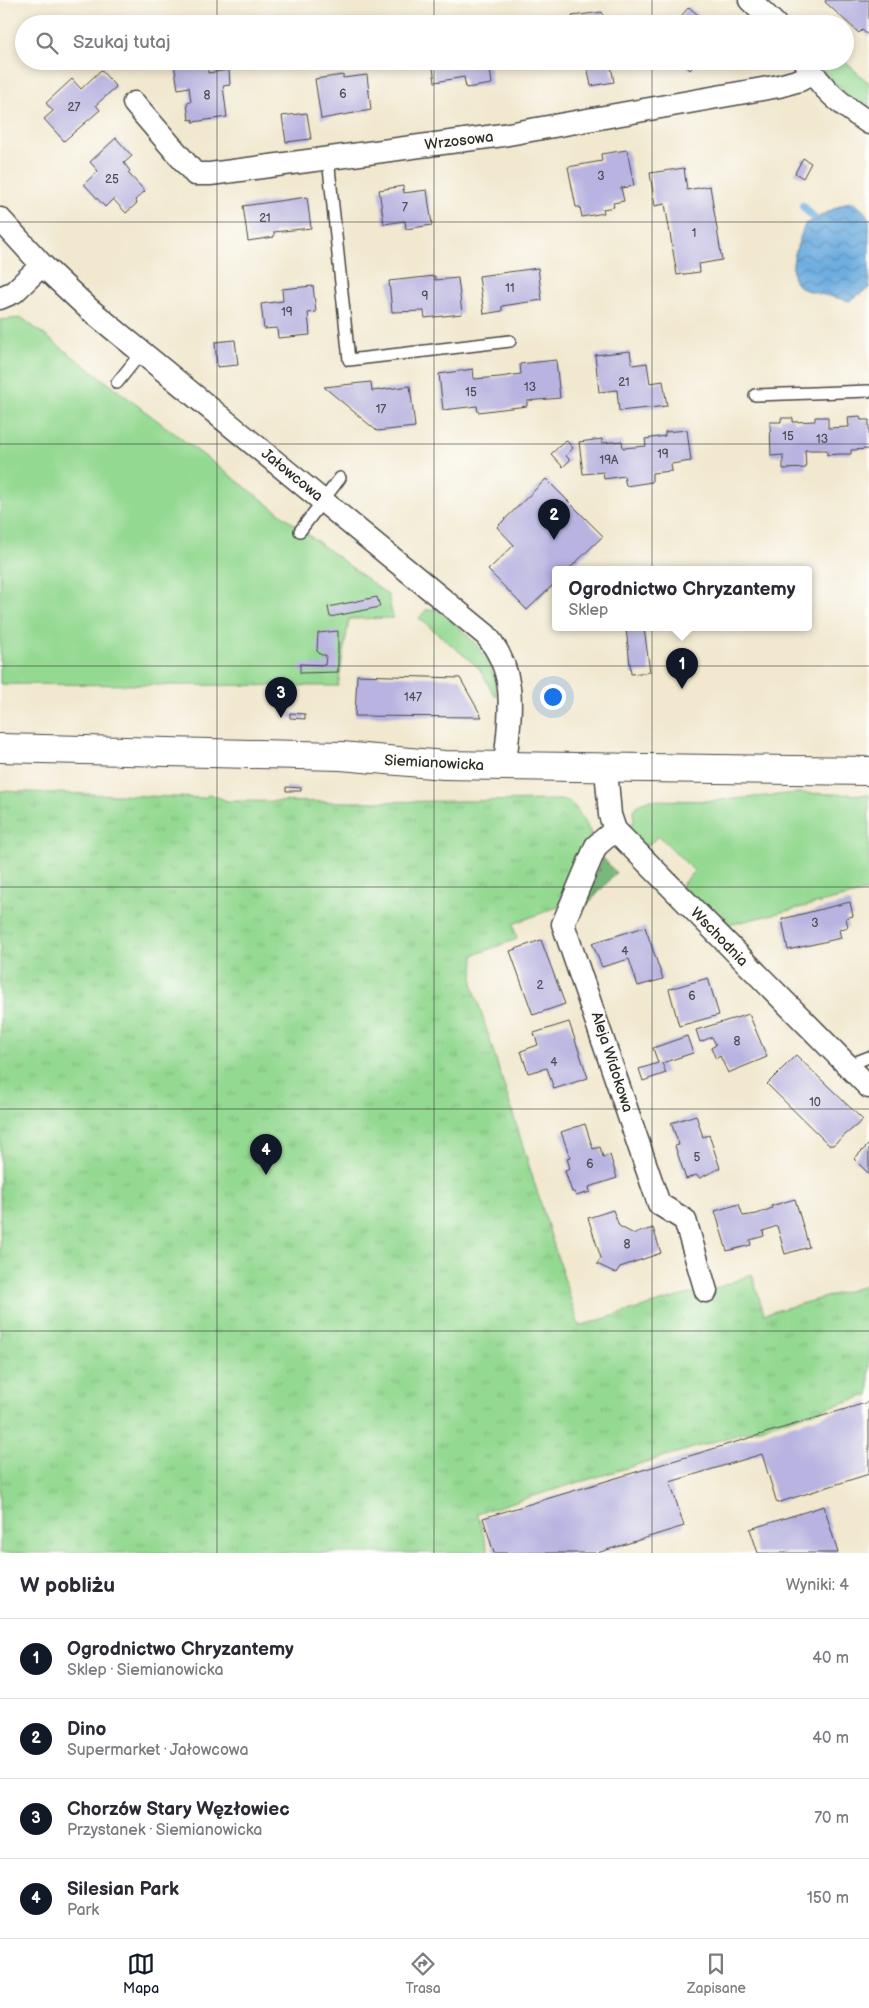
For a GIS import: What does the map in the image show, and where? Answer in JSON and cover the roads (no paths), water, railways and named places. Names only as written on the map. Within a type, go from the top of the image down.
[{"type":"street","points":[[750,0],[766,15]]},
{"type":"street","name":"Wrzosowa","points":[[134,103],[195,174],[503,135],[779,86],[800,80],[806,70]]},
{"type":"street","points":[[810,70],[826,92],[844,107],[869,123]]},
{"type":"street","name":"Jałowcowa","points":[[0,219],[71,294],[478,627],[496,646],[506,666],[511,697],[505,766]]},
{"type":"street","points":[[0,298],[14,292],[42,265]]},
{"type":"street","name":"Siemianowicka","points":[[0,748],[341,756],[444,764],[505,766],[606,768],[740,767],[869,770]]},
{"type":"street","points":[[606,768],[610,815],[615,830]]},
{"type":"street","name":"Wschodnia","points":[[615,830],[846,1066],[869,1087]]},
{"type":"street","name":"Aleja Widokowa","points":[[615,830],[596,846],[564,924],[659,1204],[685,1220],[706,1291]]},
{"type":"lane","points":[[328,158],[350,360],[510,341]]},
{"type":"lane","points":[[117,383],[142,353]]},
{"type":"lane","points":[[755,395],[869,391]]},
{"type":"lane","points":[[300,531],[340,478]]},
{"type":"lane","points":[[846,1066],[869,1057]]},
{"type":"water","points":[[853,202],[864,211],[869,219],[869,288],[849,301],[803,289],[795,282],[793,266],[794,257],[805,224],[845,203]]},
{"type":"waterway","points":[[803,206],[813,217]]},
{"type":"place","name":"Dino","points":[[554,540]]},
{"type":"place","name":"Ogrodnictwo Chryzantemy","points":[[682,689]]},
{"type":"place","name":"Chorzów Stary Węzłowiec","points":[[281,718]]},
{"type":"place","name":"Silesian Park","points":[[266,1175]]}]
